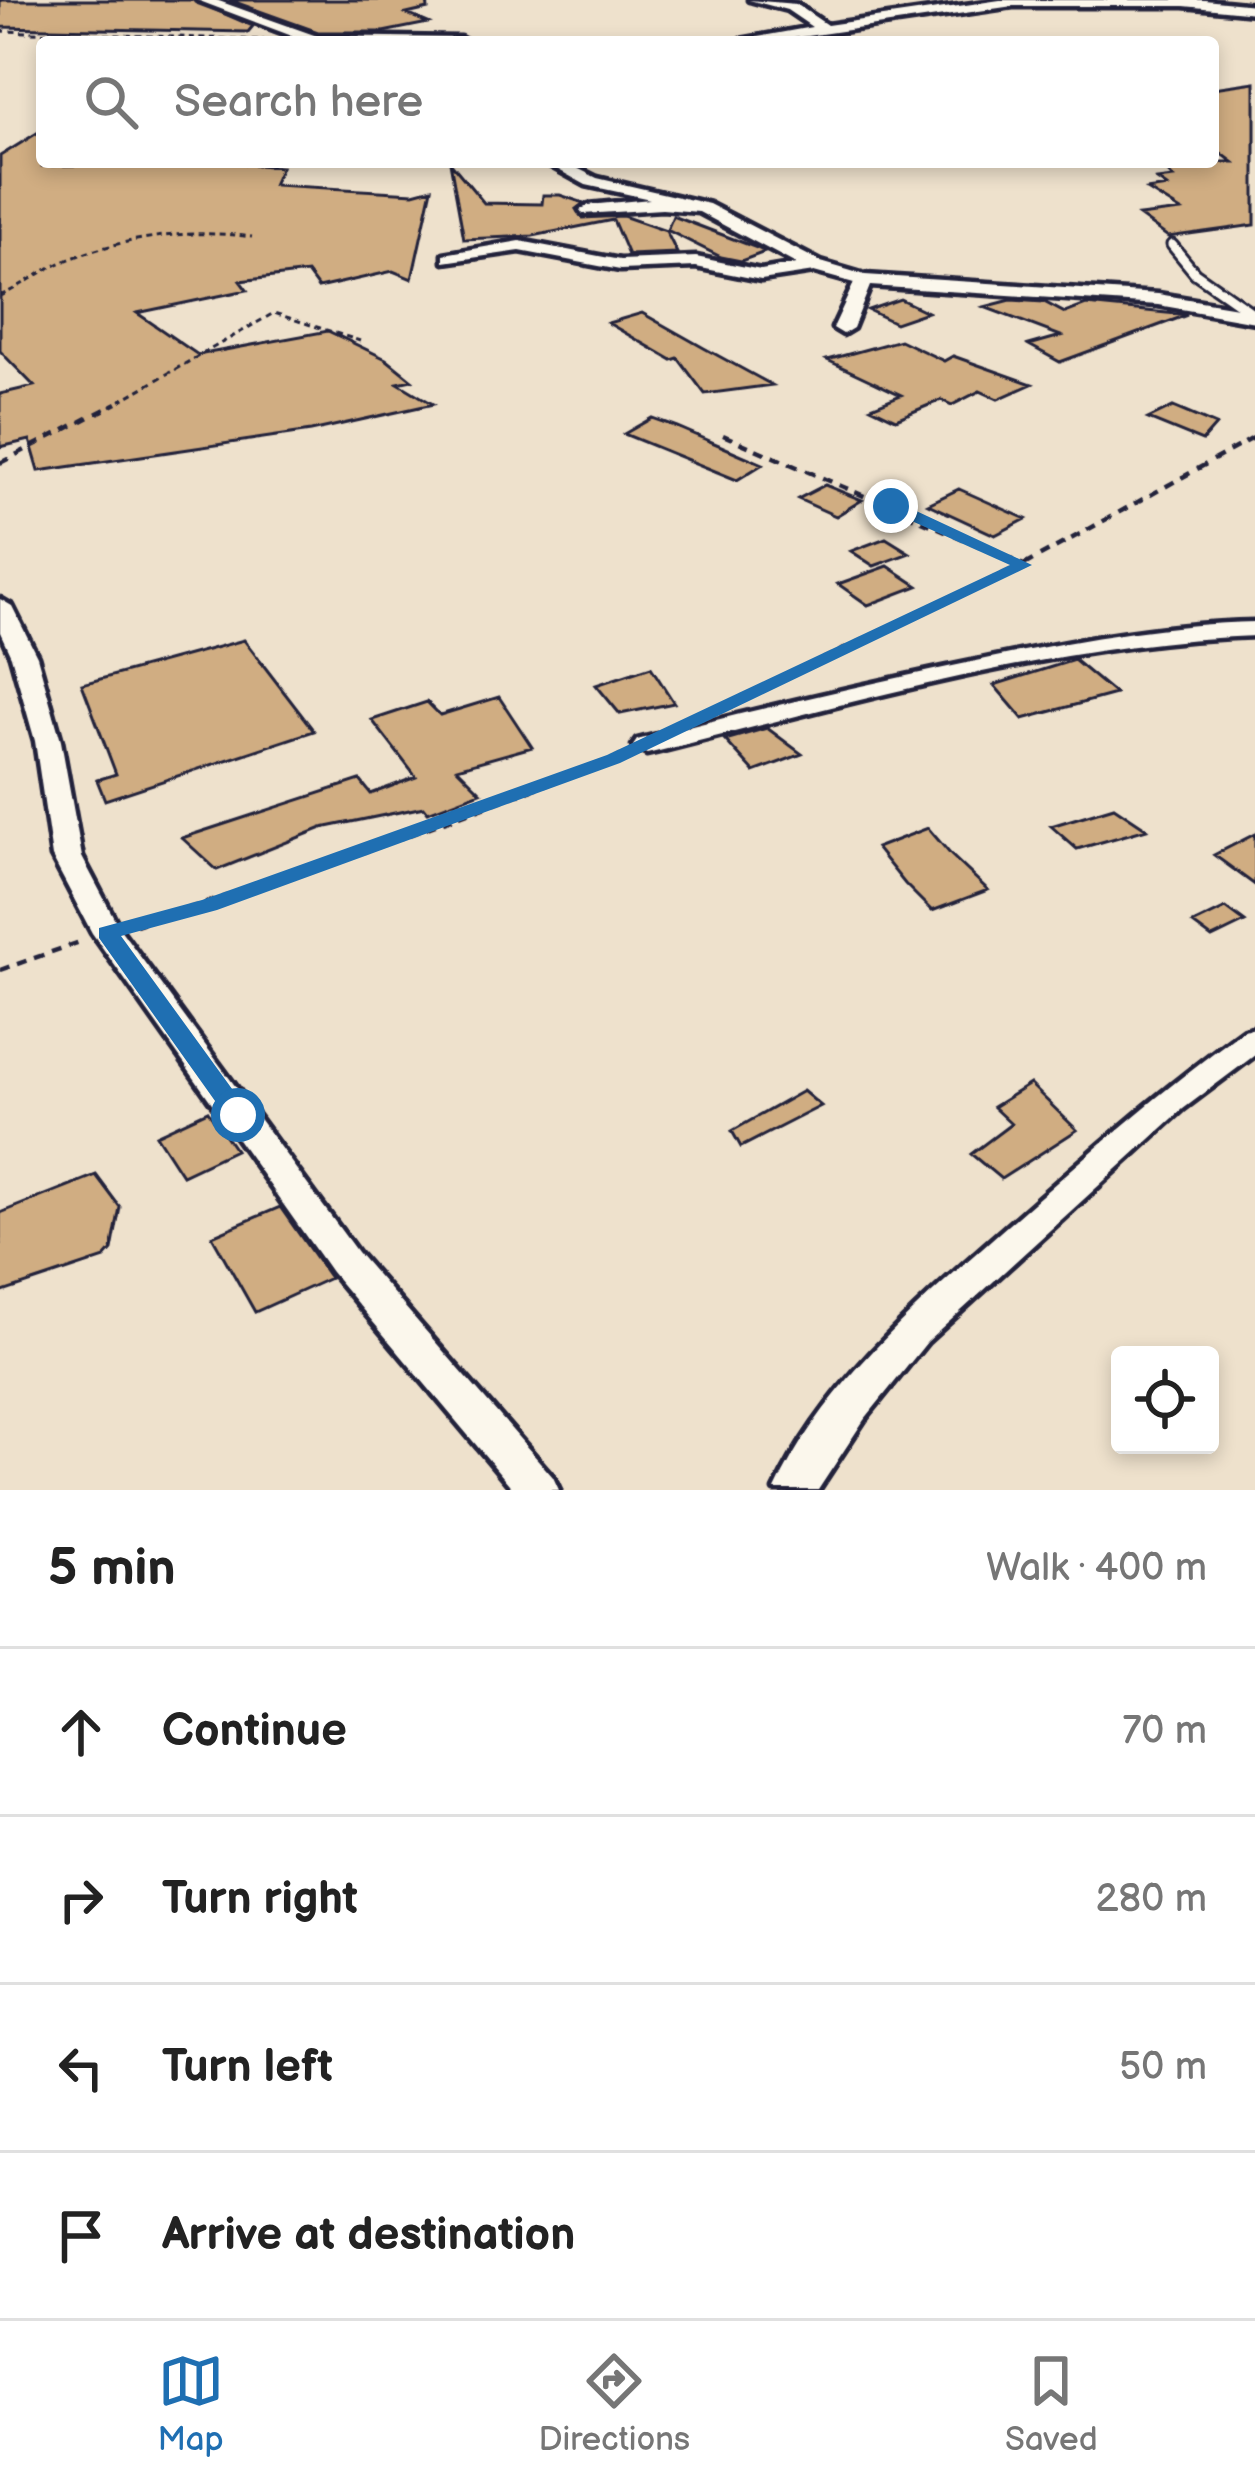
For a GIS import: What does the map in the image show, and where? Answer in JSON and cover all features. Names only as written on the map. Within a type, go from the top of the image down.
[{"type":"street","points":[[204,0],[304,36]]},
{"type":"street","points":[[756,0],[789,4],[826,30]]},
{"type":"street","points":[[782,36],[1013,2],[1198,2],[1255,9]]},
{"type":"street","points":[[563,168],[592,182],[724,216],[775,249],[864,280],[956,290],[1173,298],[1255,316]]},
{"type":"street","points":[[589,209],[685,204]]},
{"type":"street","points":[[450,258],[520,246],[620,266],[696,262],[761,275],[815,266]]},
{"type":"street","points":[[843,328],[864,280]]},
{"type":"street","points":[[0,606],[24,656],[48,741],[67,857],[107,933],[344,1262],[538,1490]]},
{"type":"street","points":[[647,746],[782,710],[1024,659],[1173,634],[1255,629]]},
{"type":"street","points":[[795,1490],[850,1408],[914,1330],[1172,1100],[1255,1037]]},
{"type":"lane","points":[[1172,245],[1195,274],[1255,316]]},
{"type":"path","points":[[0,32],[141,36]]},
{"type":"path","points":[[0,296],[64,261],[177,236],[229,232],[252,237]]},
{"type":"path","points":[[0,463],[60,436],[274,313],[360,341]]},
{"type":"path","points":[[723,435],[1024,565]]},
{"type":"path","points":[[727,705],[1024,565],[1255,437]]},
{"type":"path","points":[[0,970],[352,856],[647,746]]},
{"type":"building","points":[[0,0],[193,0],[253,26],[248,32],[0,27]]},
{"type":"building","points":[[229,0],[427,0],[428,9],[407,14],[428,23],[383,32],[318,32]]},
{"type":"building","points":[[1255,82],[1255,225],[1168,237],[1139,216],[1181,211],[1147,190],[1167,187],[1157,180],[1173,178],[1164,168],[1219,168],[1219,162],[1233,162],[1219,152],[1219,87]]},
{"type":"building","points":[[36,134],[36,168],[281,168],[273,185],[414,193],[432,188],[412,279],[393,271],[318,288],[307,273],[240,281],[247,290],[137,313],[198,355],[328,331],[386,359],[412,380],[398,383],[433,404],[311,431],[39,471],[30,440],[0,447],[0,394],[34,386],[0,351],[0,156]]},
{"type":"building","points":[[451,168],[484,203],[542,204],[543,195],[560,195],[584,203],[576,209],[583,218],[623,216],[666,231],[677,253],[628,255],[613,220],[533,236],[464,239]]},
{"type":"building","points":[[673,216],[765,252],[741,261],[721,257],[667,230]]},
{"type":"building","points":[[900,299],[927,312],[895,323],[868,310]]},
{"type":"building","points":[[1011,300],[1044,302],[1065,313],[1086,305],[1187,315],[1060,362],[1029,345],[1061,336],[984,307]]},
{"type":"building","points":[[642,313],[772,385],[705,394],[678,358],[672,360],[608,323]]},
{"type":"building","points":[[900,340],[944,361],[953,356],[1032,384],[998,399],[980,391],[952,405],[941,400],[896,419],[871,407],[901,395],[827,360]]},
{"type":"building","points":[[1173,407],[1216,425],[1202,441],[1148,419]]},
{"type":"building","points":[[652,418],[763,464],[737,480],[624,434]]},
{"type":"building","points":[[825,485],[862,500],[836,516],[798,499]]},
{"type":"building","points":[[959,489],[1026,519],[995,535],[928,504]]},
{"type":"building","points":[[886,538],[910,553],[874,566],[851,551]]},
{"type":"building","points":[[888,566],[918,586],[868,605],[838,584]]},
{"type":"building","points":[[244,640],[314,731],[105,800],[97,780],[116,774],[82,684]]},
{"type":"building","points":[[1074,660],[1115,694],[1023,719],[994,685]]},
{"type":"building","points":[[651,667],[674,703],[620,714],[596,685]]},
{"type":"building","points":[[499,697],[532,747],[457,768],[481,792],[428,812],[424,807],[322,828],[217,870],[182,838],[360,780],[371,794],[416,777],[372,720],[427,702],[440,715]]},
{"type":"building","points":[[767,728],[802,754],[754,772],[725,740]]},
{"type":"building","points":[[1114,807],[1147,829],[1077,849],[1051,826]]},
{"type":"building","points":[[928,828],[988,890],[932,911],[876,848]]},
{"type":"building","points":[[1255,834],[1255,885],[1214,855]]},
{"type":"building","points":[[1226,908],[1245,922],[1212,938],[1193,924]]},
{"type":"building","points":[[1030,1084],[1077,1130],[1001,1179],[971,1154],[1011,1124],[993,1107]]},
{"type":"building","points":[[803,1091],[821,1106],[741,1147],[732,1131]]},
{"type":"building","points":[[208,1111],[235,1150],[182,1175],[156,1135]]},
{"type":"building","points":[[96,1175],[120,1207],[112,1250],[105,1258],[0,1293],[0,1213]]},
{"type":"building","points":[[280,1207],[330,1278],[255,1312],[212,1236]]},
{"type":"route","points":[[238,1115],[107,933],[210,905],[352,856],[647,746],[787,674],[1024,565],[891,506]]}]
